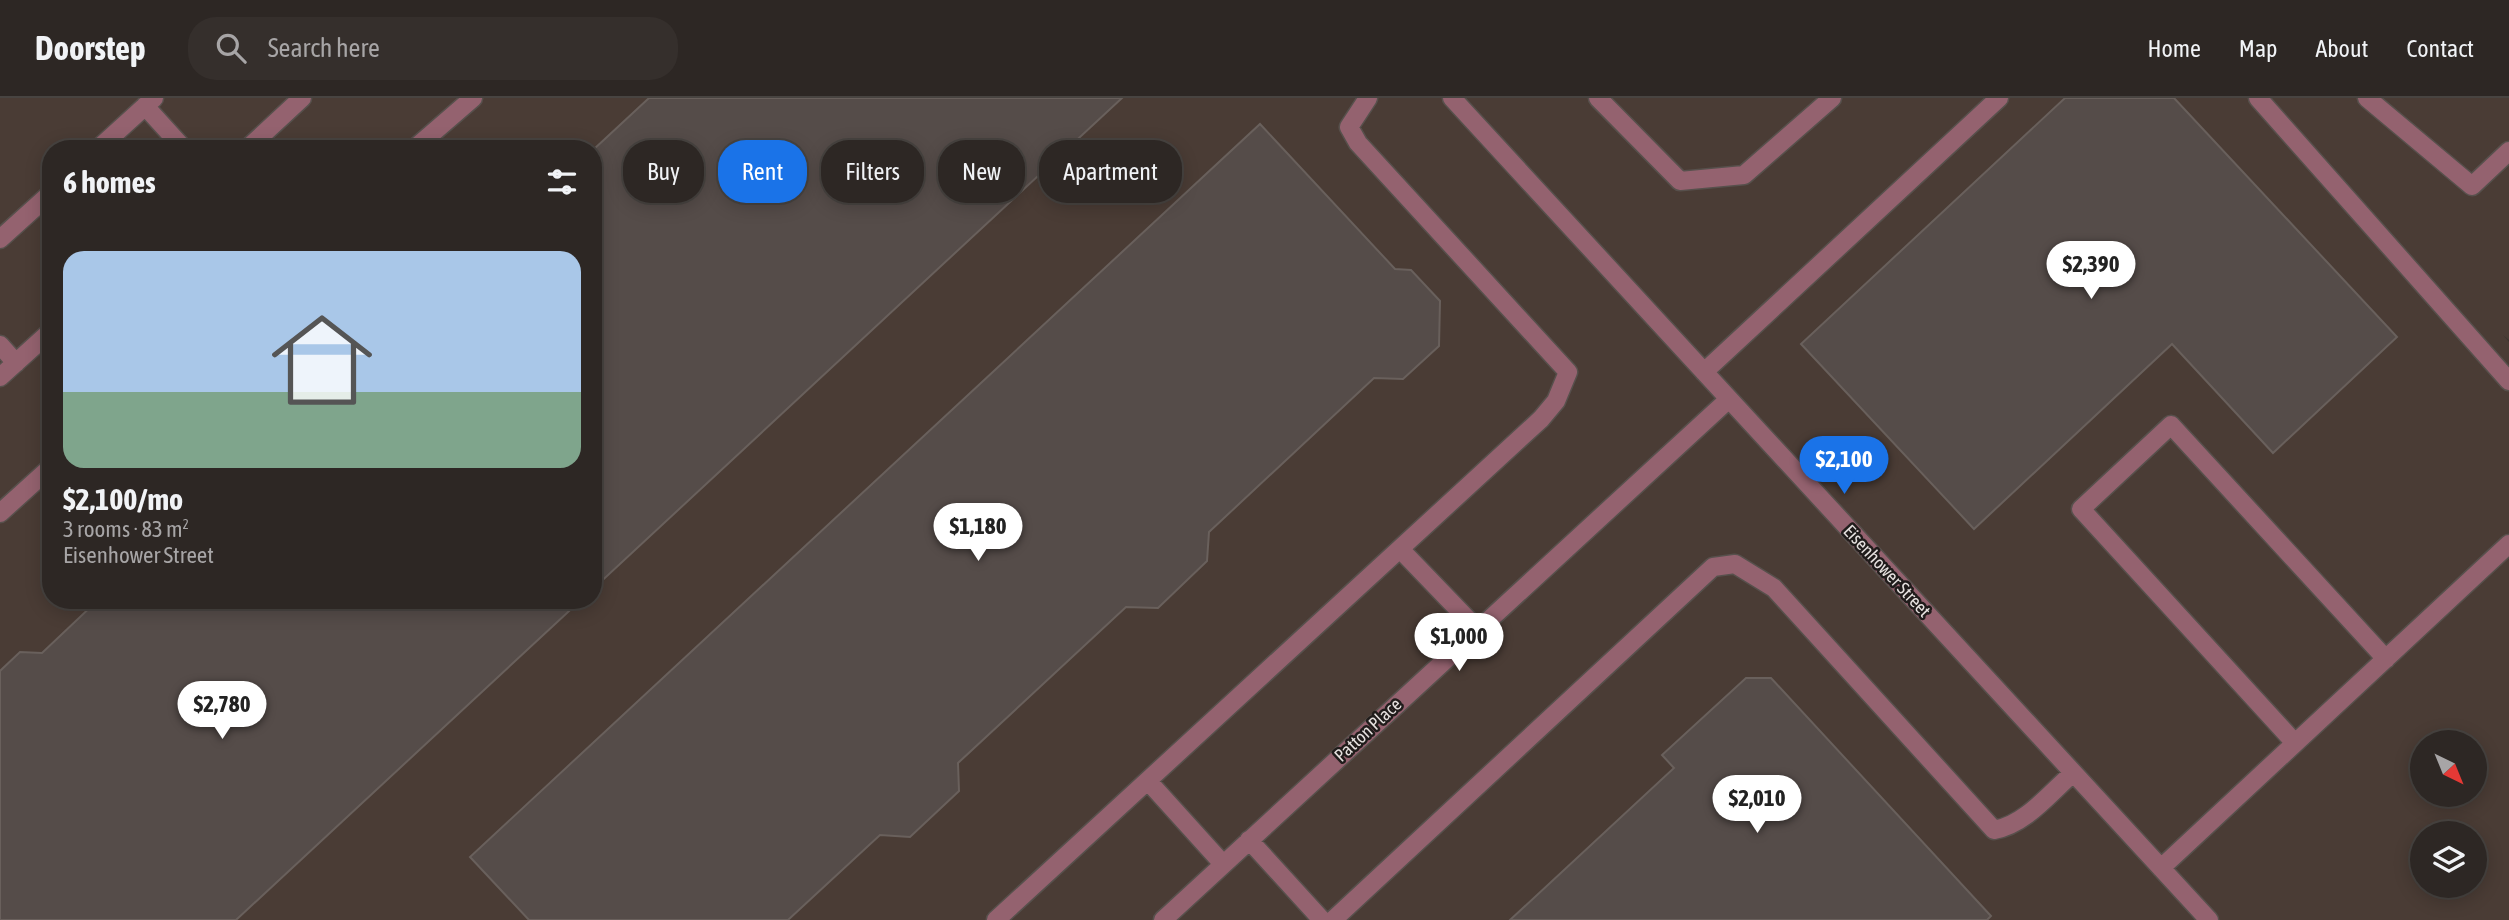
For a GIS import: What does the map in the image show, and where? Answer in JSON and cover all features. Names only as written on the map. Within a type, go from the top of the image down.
[{"type":"street","points":[[257,140],[302,98]]},
{"type":"street","points":[[424,140],[473,98]]},
{"type":"street","points":[[996,920],[1541,419],[1556,401],[1568,372],[1357,143],[1349,127],[1368,98]]},
{"type":"street","name":"Eisenhower Street","points":[[1452,98],[2209,920]]},
{"type":"street","points":[[1598,98],[1680,181],[1744,175],[1832,98]]},
{"type":"street","points":[[1704,372],[1999,98]]},
{"type":"street","points":[[2258,98],[2509,381]]},
{"type":"street","points":[[2367,98],[2472,186],[2509,151]]},
{"type":"street","points":[[108,140],[149,102],[177,140]]},
{"type":"street","points":[[0,239],[42,200]]},
{"type":"street","points":[[0,377],[42,339]]},
{"type":"street","points":[[0,345],[16,363]]},
{"type":"street","name":"Patton Place","points":[[1163,920],[1729,399]]},
{"type":"street","points":[[2295,743],[2081,509],[2171,425],[2386,659]]},
{"type":"street","points":[[0,513],[42,475]]},
{"type":"street","points":[[2161,868],[2509,544]]},
{"type":"street","points":[[1400,549],[1478,630]]},
{"type":"street","points":[[1333,920],[1713,567],[1735,564],[1774,588],[1994,830],[2008,827],[2021,819],[2073,773]]},
{"type":"street","points":[[1148,781],[1223,864]]},
{"type":"street","points":[[1249,840],[1322,920]]},
{"type":"shaded area","points":[[0,98],[2509,98],[2509,340],[2503,335],[2509,342],[2509,920],[0,920]]},
{"type":"building","points":[[649,98],[1122,98],[1077,140],[1039,140],[1039,175],[1025,188],[1025,140],[938,140],[938,203],[1009,203],[602,581],[602,142]]},
{"type":"building","points":[[2065,98],[2174,98],[2397,337],[2273,453],[2172,344],[1974,529],[1801,344]]},
{"type":"building","points":[[1260,124],[1395,269],[1411,270],[1440,301],[1439,346],[1403,379],[1374,378],[1209,532],[1207,561],[1158,608],[1126,607],[958,763],[959,791],[910,837],[880,835],[788,920],[529,920],[470,857],[1175,203],[1182,203],[1182,196]]},
{"type":"building","points":[[88,609],[571,609],[236,920],[0,920],[0,671],[20,652],[42,653]]},
{"type":"building","points":[[1746,678],[1771,678],[1991,916],[1987,920],[1510,920],[1674,768],[1662,755]]}]
